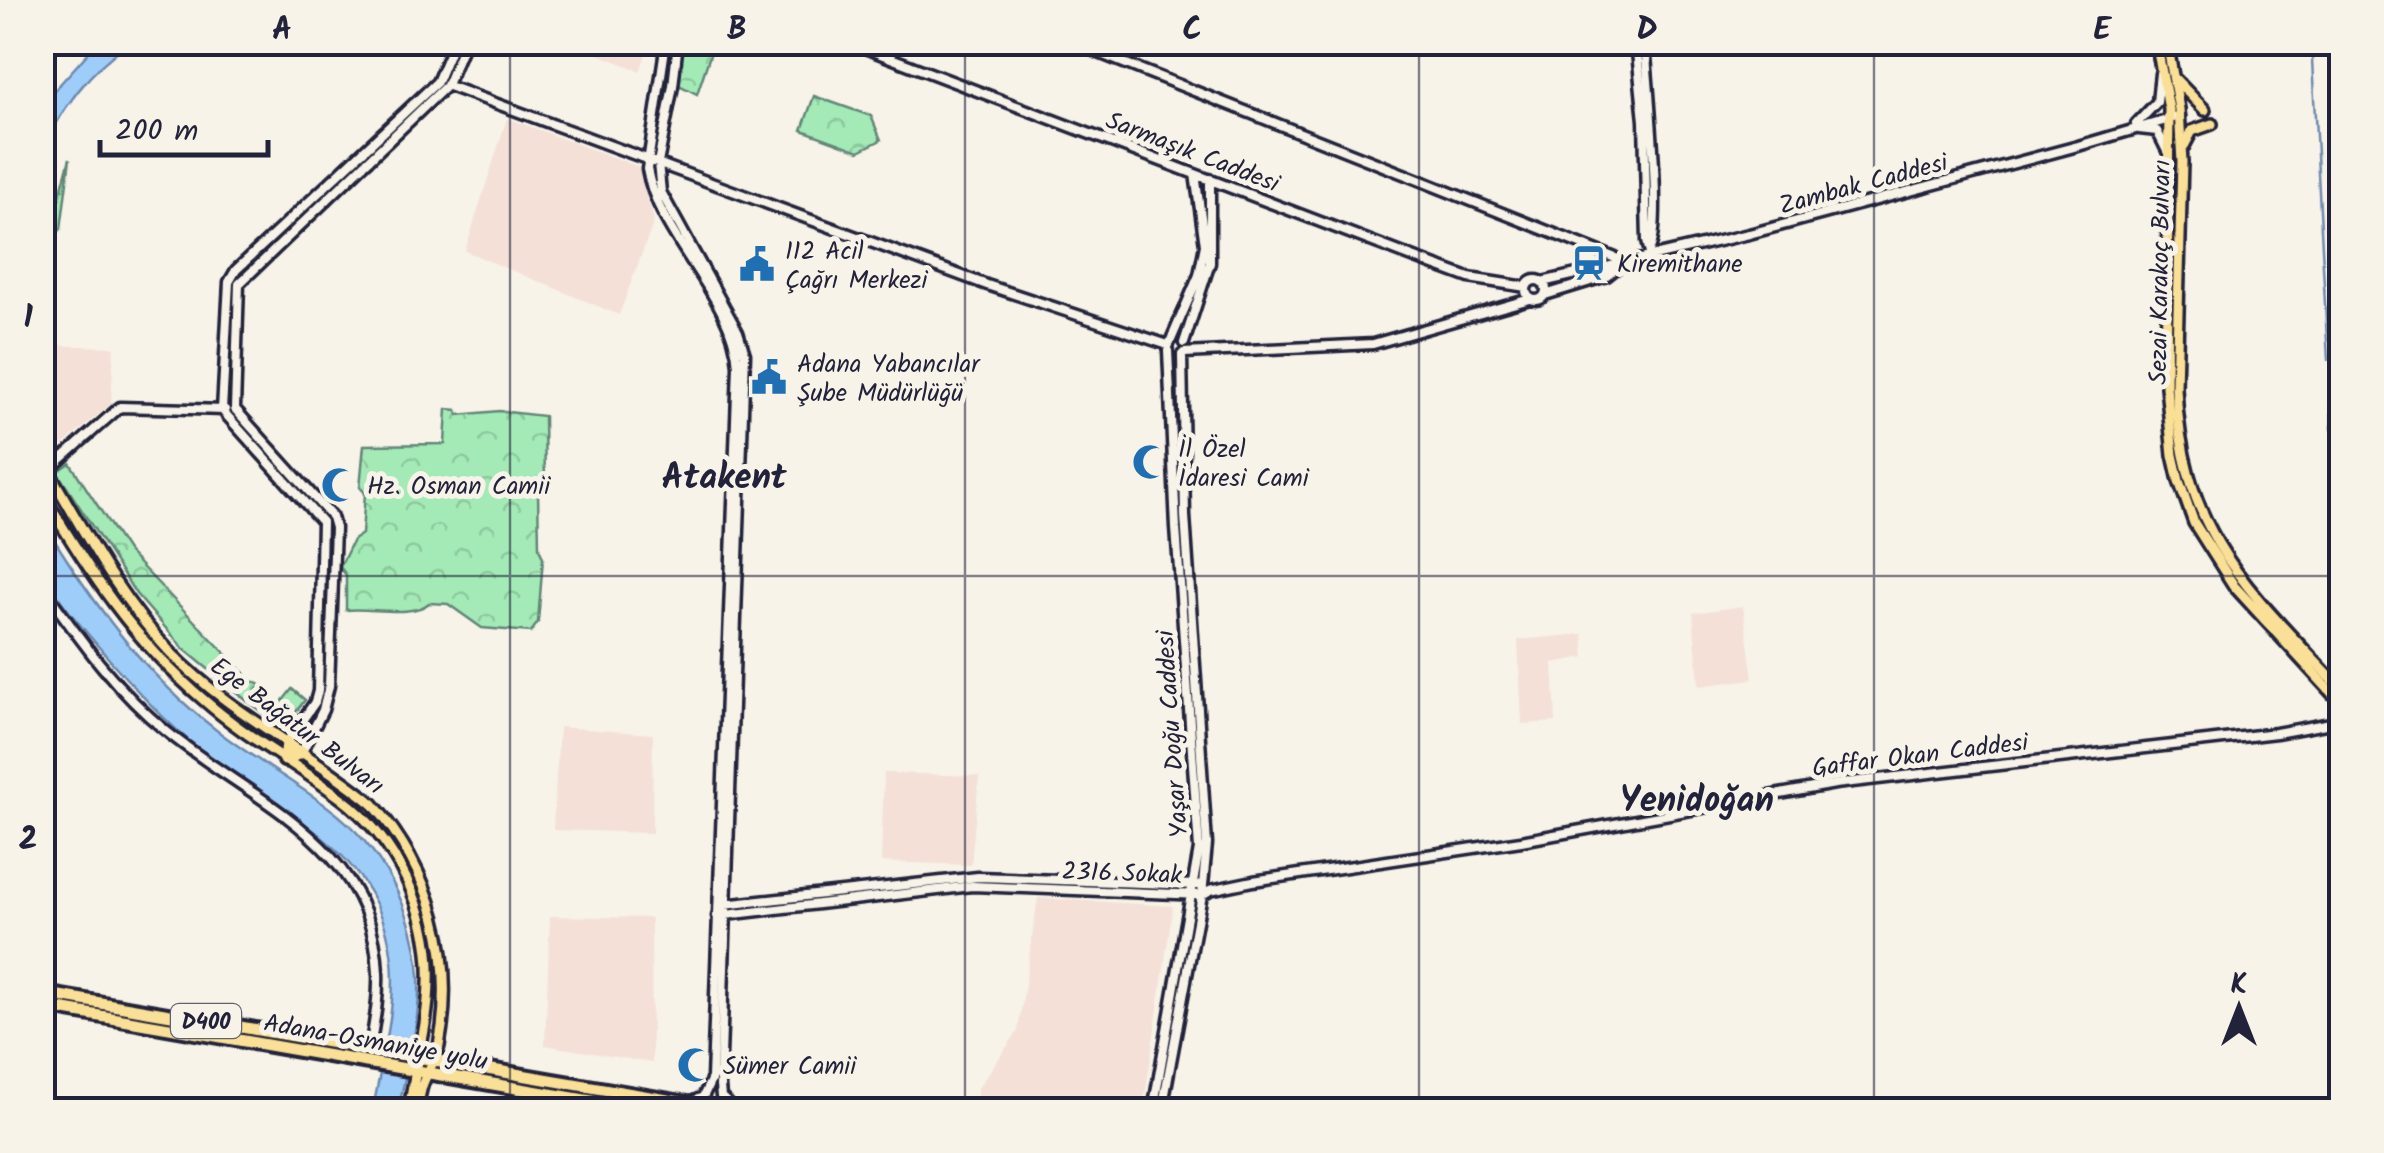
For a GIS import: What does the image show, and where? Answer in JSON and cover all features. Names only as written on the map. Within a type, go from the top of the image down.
[{"type":"highway","points":[[284,760],[287,742]]},
{"type":"highway","points":[[284,760],[302,752]]},
{"type":"highway","name":"D400","points":[[42,993],[370,1055]]},
{"type":"highway","name":"Adana-Osmaniye yolu","points":[[42,1006],[726,1110]]},
{"type":"highway","name":"Adana-Osmaniye yolu","points":[[432,1066],[643,1110]]},
{"type":"main road","points":[[287,742],[315,702],[318,690],[322,522],[222,410],[229,282],[236,270],[437,82],[454,42]]},
{"type":"main road","points":[[302,752],[323,710],[329,686],[334,528],[332,517],[235,409],[239,284],[447,86],[465,42]]},
{"type":"main road","points":[[666,42],[653,161],[661,192],[738,332],[745,354],[712,1078],[703,1097],[688,1104]]},
{"type":"main road","points":[[653,161],[674,86],[678,42]]},
{"type":"main road","name":"Sarmaşık Caddesi","points":[[849,42],[1469,278],[1526,287]]},
{"type":"main road","points":[[1071,42],[1625,264]]},
{"type":"main road","points":[[1636,42],[1644,121],[1647,241],[1651,253]]},
{"type":"main road","points":[[1645,42],[1655,202],[1651,253]]},
{"type":"main road","points":[[2156,42],[2160,73],[2174,113],[2168,156],[2166,387],[2173,455],[2191,500],[2245,584],[2342,690]]},
{"type":"main road","name":"Sezai Karakoç Bulvarı","points":[[2167,42],[2181,152],[2178,422],[2191,500]]},
{"type":"main road","points":[[2134,127],[2157,102],[2160,73]]},
{"type":"main road","points":[[2174,78],[2205,110]]},
{"type":"main road","points":[[437,82],[987,285],[1169,345],[1174,356],[1184,349],[1221,352],[1373,344],[1530,299],[1540,300],[1545,295],[1542,282],[1532,280],[1526,287],[1530,299]]},
{"type":"main road","name":"Zambak Caddesi","points":[[1542,282],[1918,190],[2112,135],[2174,113]]},
{"type":"main road","points":[[2181,152],[2192,131],[2212,124]]},
{"type":"main road","points":[[2134,127],[2157,131],[2168,156]]},
{"type":"main road","name":"Yaşar Doğu Caddesi","points":[[1153,1110],[1200,890],[1176,528],[1169,345],[1199,275],[1205,245],[1195,174]]},
{"type":"main road","name":"Yaşar Doğu Caddesi","points":[[1162,1110],[1207,844],[1184,516],[1184,349],[1210,264],[1210,178]]},
{"type":"main road","name":"Zambak Caddesi","points":[[1545,295],[1607,276],[1625,264]]},
{"type":"main road","points":[[1169,345],[1178,338],[1184,349]]},
{"type":"main road","points":[[46,473],[120,407],[235,409]]},
{"type":"main road","name":"Ege Bağatur Bulvarı","points":[[42,460],[46,473],[106,571],[148,627],[209,686],[373,804],[414,860],[428,894],[446,969],[445,1001],[432,1066],[422,1082],[417,1110]]},
{"type":"main road","name":"Ege Bağatur Bulvarı","points":[[42,493],[92,577],[159,660],[206,702],[341,797],[366,819],[402,870],[426,941],[429,981],[409,1110]]},
{"type":"main road","points":[[2191,500],[2194,523],[2234,586],[2342,704]]},
{"type":"main road","points":[[42,586],[98,665],[136,704],[167,732],[292,820],[325,848],[352,882],[365,910],[378,971],[370,1055]]},
{"type":"main road","name":"Gaffar Okan Caddesi","points":[[1200,890],[1522,841],[1835,784],[2276,733],[2342,721]]},
{"type":"main road","name":"2316 Sokak","points":[[722,910],[972,886],[1200,890]]},
{"type":"main road","points":[[722,910],[720,1086],[721,1097],[735,1110]]},
{"type":"shaded area","points":[[596,42],[650,43],[640,71],[593,52]]},
{"type":"shaded area","points":[[507,118],[639,167],[654,221],[619,315],[465,251]]},
{"type":"shaded area","points":[[43,345],[114,347],[111,404],[59,448],[43,422]]},
{"type":"shaded area","points":[[1743,606],[1753,679],[1699,686],[1693,613]]},
{"type":"shaded area","points":[[1583,634],[1585,657],[1553,663],[1556,722],[1522,724],[1518,640]]},
{"type":"shaded area","points":[[559,727],[653,734],[652,833],[553,830]]},
{"type":"shaded area","points":[[884,773],[979,776],[971,865],[881,862]]},
{"type":"shaded area","points":[[1038,898],[1173,906],[1143,1110],[974,1110],[978,1088],[1018,1031]]},
{"type":"shaded area","points":[[550,916],[651,918],[652,1063],[545,1045]]},
{"type":"green space","points":[[681,43],[714,43],[697,94],[677,84]]},
{"type":"green space","points":[[814,96],[871,116],[881,140],[859,151],[802,130]]},
{"type":"green space","points":[[70,158],[61,229],[52,239],[49,287],[43,293],[43,242],[52,225]]},
{"type":"green space","points":[[447,409],[457,410],[458,415],[499,411],[544,416],[545,485],[538,491],[539,548],[543,558],[538,622],[531,632],[482,628],[448,604],[429,603],[401,611],[346,610],[346,575],[340,567],[353,540],[362,534],[365,493],[360,487],[364,445],[445,444]]},
{"type":"green space","points":[[70,463],[127,551],[252,681],[261,685],[247,701],[184,649],[136,594],[57,472]]},
{"type":"green space","points":[[292,689],[305,700],[284,727],[249,702],[258,691],[278,707]]},
{"type":"water","points":[[97,43],[129,43],[77,92],[43,155],[44,102]]},
{"type":"water","points":[[42,520],[119,633],[164,684],[215,729],[347,823],[392,881],[411,927],[419,976],[416,1026],[398,1110],[373,1110],[393,979],[383,921],[368,888],[320,835],[199,749],[122,673],[50,585],[43,565]]},
{"type":"waterway","points":[[2311,42],[2328,360]]},
{"type":"waterway","points":[[2331,404],[2337,540]]},
{"type":"waterway","points":[[2340,564],[2342,576]]},
{"type":"place","name":"Kiremithane","points":[[1589,263]]},
{"type":"place","name":"112 Acil Çağrı Merkezi","points":[[757,264]]},
{"type":"place","name":"Adana Yabancılar Şube Müdürlüğü","points":[[769,377]]},
{"type":"place","name":"İl Özel İdaresi Cami","points":[[1150,462]]},
{"type":"place","name":"Hz. Osman Camii","points":[[339,485]]},
{"type":"place","name":"Sümer Camii","points":[[695,1065]]},
{"type":"district","name":"Atakent","points":[[724,476]]},
{"type":"district","name":"Yenidoğan","points":[[1697,799]]}]
